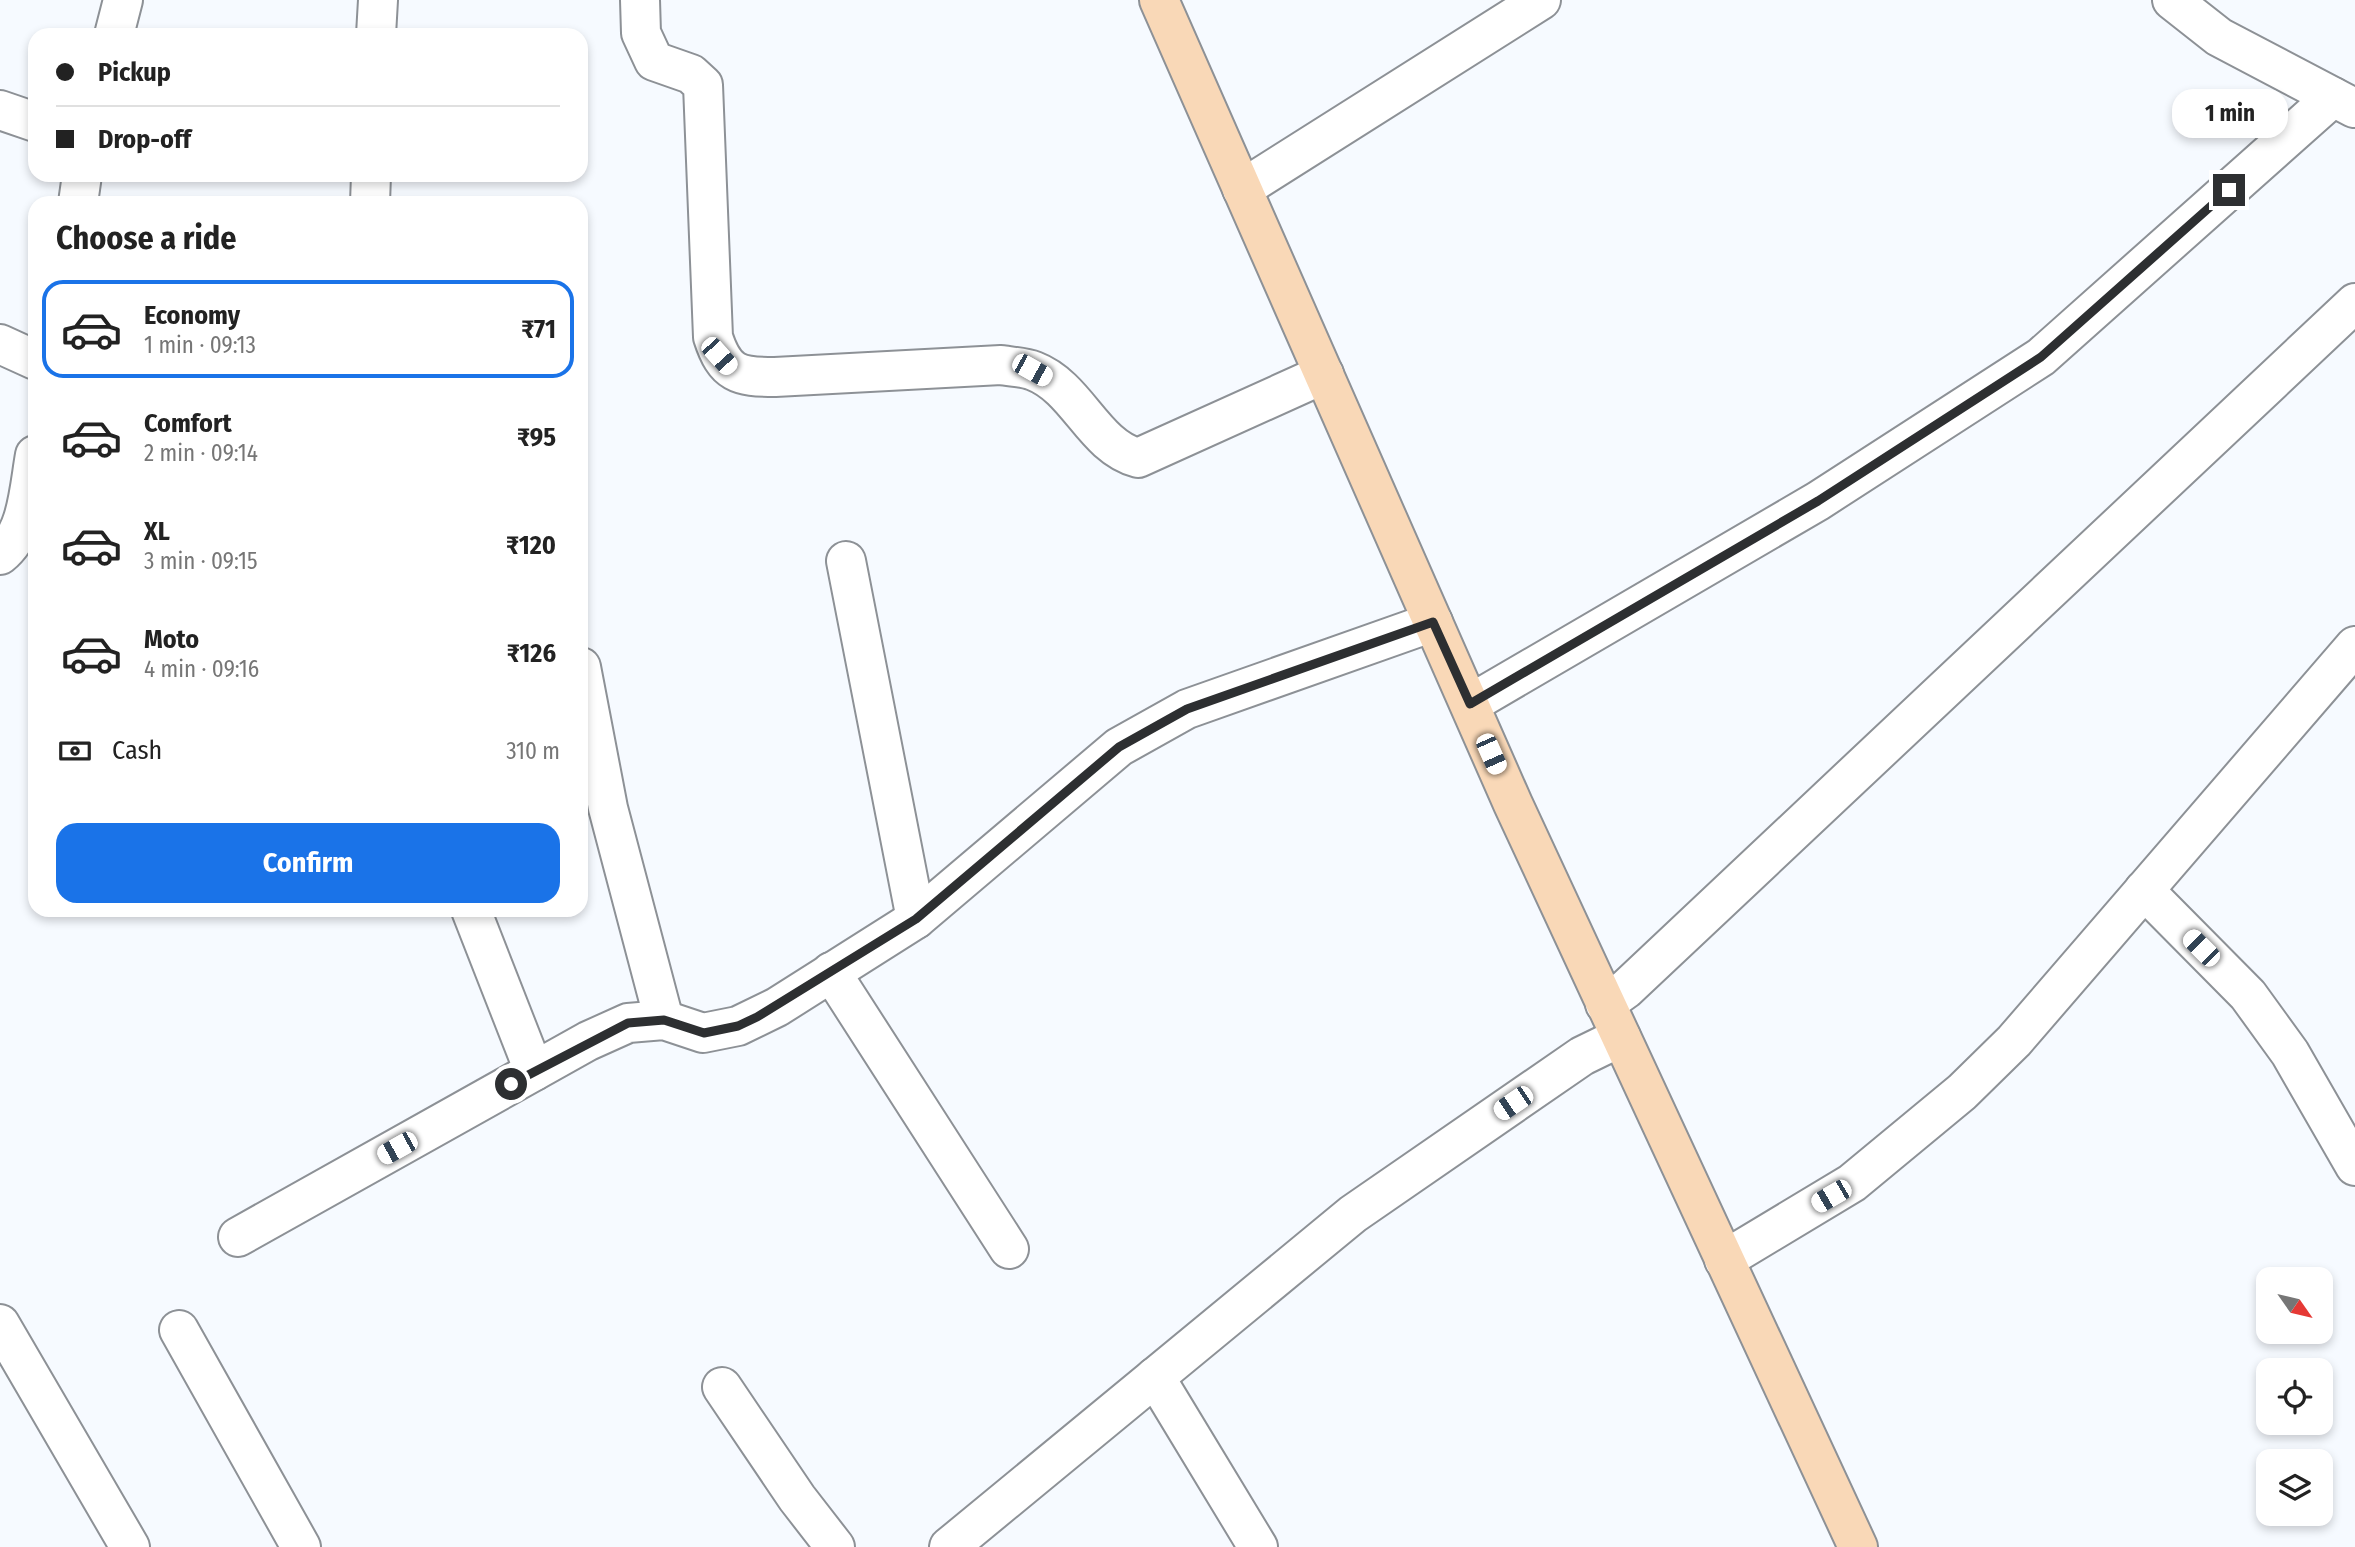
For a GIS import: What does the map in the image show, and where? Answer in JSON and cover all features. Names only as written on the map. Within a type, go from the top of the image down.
[{"type":"street","points":[[116,28],[123,0]]},
{"type":"street","points":[[376,28],[378,0]]},
{"type":"street","points":[[640,0],[641,33],[654,61],[691,74],[703,85],[713,337],[719,356],[734,373],[750,377],[775,377],[1001,365],[1032,370],[1054,382],[1071,397],[1123,454],[1138,458],[1324,374]]},
{"type":"street","points":[[1159,0],[1433,622],[1613,1021],[1858,1547]]},
{"type":"street","points":[[1242,189],[1541,0]]},
{"type":"street","points":[[1470,704],[1818,501],[2041,357],[2344,103],[2219,37],[2172,0]]},
{"type":"street","points":[[0,110],[28,120]]},
{"type":"street","points":[[949,1547],[1353,1214],[1583,1056],[1613,1021],[1626,989],[2355,303]]},
{"type":"street","points":[[0,344],[28,356]]},
{"type":"street","points":[[0,555],[18,532],[28,495]]},
{"type":"street","points":[[846,561],[916,919]]},
{"type":"street","points":[[238,1237],[534,1071],[628,1023],[664,1020],[704,1033],[738,1026],[916,919],[1119,747],[1187,709],[1433,622]]},
{"type":"street","points":[[1724,1259],[1852,1183],[1962,1092],[2014,1041],[2355,646]]},
{"type":"street","points":[[588,704],[608,808],[664,1020]]},
{"type":"street","points":[[2144,890],[2248,995],[2290,1052],[2355,1166]]},
{"type":"street","points":[[474,917],[534,1071]]},
{"type":"street","points":[[831,972],[1009,1249]]},
{"type":"street","points":[[0,1324],[130,1547]]},
{"type":"street","points":[[179,1330],[302,1547]]},
{"type":"street","points":[[1155,1377],[1258,1547]]},
{"type":"street","points":[[722,1387],[797,1497],[835,1547]]},
{"type":"route","points":[[511,1084],[588,1041],[628,1023],[664,1020],[704,1033],[738,1026],[776,1007],[916,919],[1119,747],[1187,709],[1433,622],[1470,704],[1818,501],[2041,357],[2229,190]]}]
